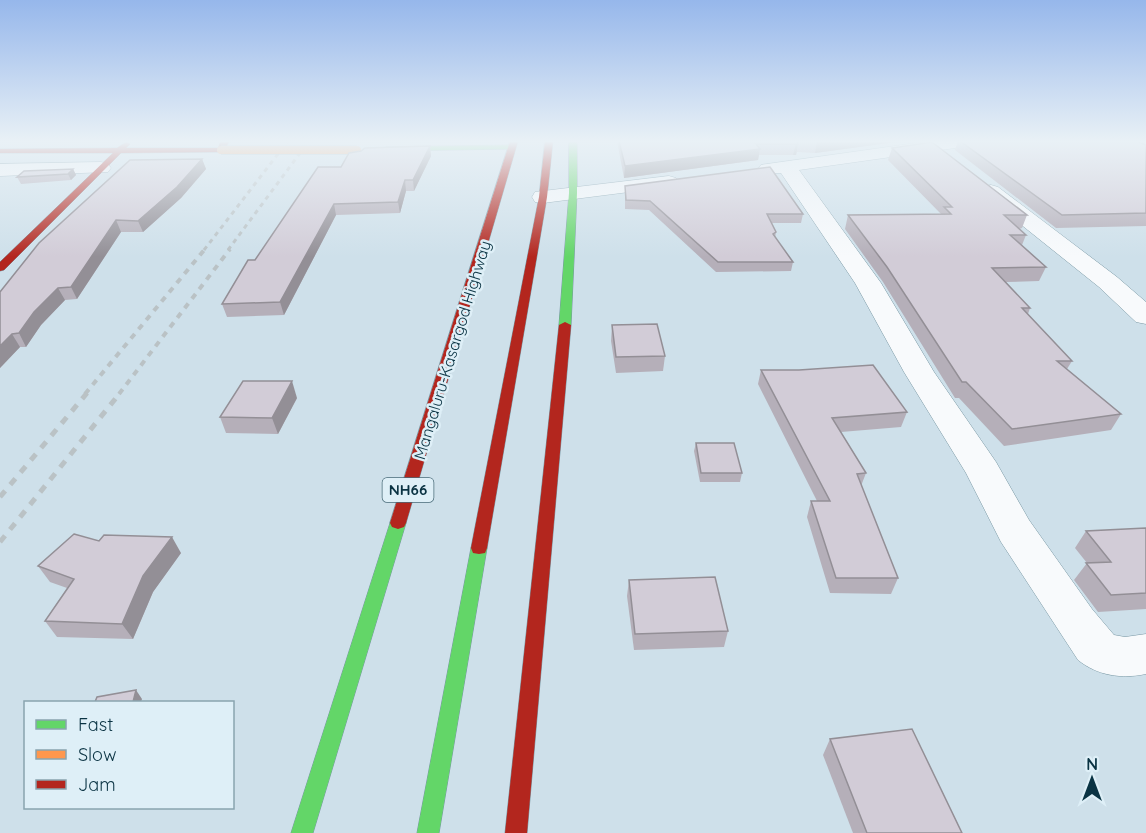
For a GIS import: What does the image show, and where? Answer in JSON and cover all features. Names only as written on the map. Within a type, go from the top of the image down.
[{"type":"main road","points":[[0,268],[89,180]]},
{"type":"main road","name":"Mangaluru-Kasargod Highway","points":[[302,833],[503,180]]},
{"type":"main road","points":[[428,833],[545,180]]},
{"type":"main road","points":[[516,833],[563,362],[573,180]]},
{"type":"street","points":[[543,197],[680,180]]},
{"type":"street","points":[[796,180],[868,284],[919,372],[983,471],[1015,531],[1076,622],[1094,646],[1102,652],[1125,658],[1146,654]]},
{"type":"street","points":[[976,180],[1108,282],[1146,316]]},
{"type":"building","points":[[108,180],[183,180],[138,221],[116,220],[71,287],[58,288],[34,312],[19,333],[12,334],[0,346],[0,292],[39,243]]},
{"type":"building","points":[[309,180],[413,180],[405,180],[398,202],[334,204],[280,302],[222,304],[248,260],[255,260]]},
{"type":"building","points":[[672,180],[779,180],[803,214],[767,214],[776,232],[773,234],[793,262],[718,262],[650,201],[626,200],[625,186]]},
{"type":"building","points":[[924,180],[981,180],[1027,215],[1004,215],[1026,235],[1010,235],[1046,267],[992,268],[1030,308],[1022,308],[1072,361],[1057,361],[1121,414],[1012,429],[966,382],[962,382],[887,267],[848,215],[951,214],[944,207],[952,207]]},
{"type":"building","points":[[1014,180],[1146,180],[1146,213],[1062,215]]},
{"type":"building","points":[[657,324],[665,356],[616,357],[612,325]]},
{"type":"building","points":[[873,365],[907,412],[832,418],[866,473],[857,474],[898,578],[836,578],[811,501],[830,501],[761,370]]},
{"type":"building","points":[[243,381],[292,381],[272,418],[220,417]]},
{"type":"building","points":[[696,443],[734,443],[742,473],[701,473]]},
{"type":"building","points":[[1146,528],[1146,593],[1111,595],[1086,563],[1111,562],[1086,531]]},
{"type":"building","points":[[74,534],[99,541],[104,535],[172,537],[143,576],[122,624],[45,621],[74,579],[38,566]]},
{"type":"building","points":[[715,577],[728,631],[635,634],[629,580]]},
{"type":"building","points":[[136,690],[133,701],[95,701],[97,697]]},
{"type":"building","points":[[912,729],[962,833],[867,833],[830,739]]},
{"type":"railway","points":[[204,250],[258,180]]},
{"type":"railway","points":[[228,250],[280,180]]},
{"type":"railway","points":[[85,394],[205,249]]},
{"type":"railway","points":[[119,394],[230,249]]},
{"type":"railway","points":[[0,497],[87,393]]},
{"type":"railway","points":[[0,542],[120,393]]},
{"type":"traffic: fast","points":[[565,325],[573,180]]},
{"type":"traffic: fast","points":[[302,833],[398,523]]},
{"type":"traffic: fast","points":[[428,833],[479,548]]},
{"type":"traffic: jam","points":[[0,268],[90,180]]},
{"type":"traffic: jam","points":[[398,523],[502,180]]},
{"type":"traffic: jam","points":[[479,548],[545,180]]},
{"type":"traffic: jam","points":[[516,833],[565,325]]}]
